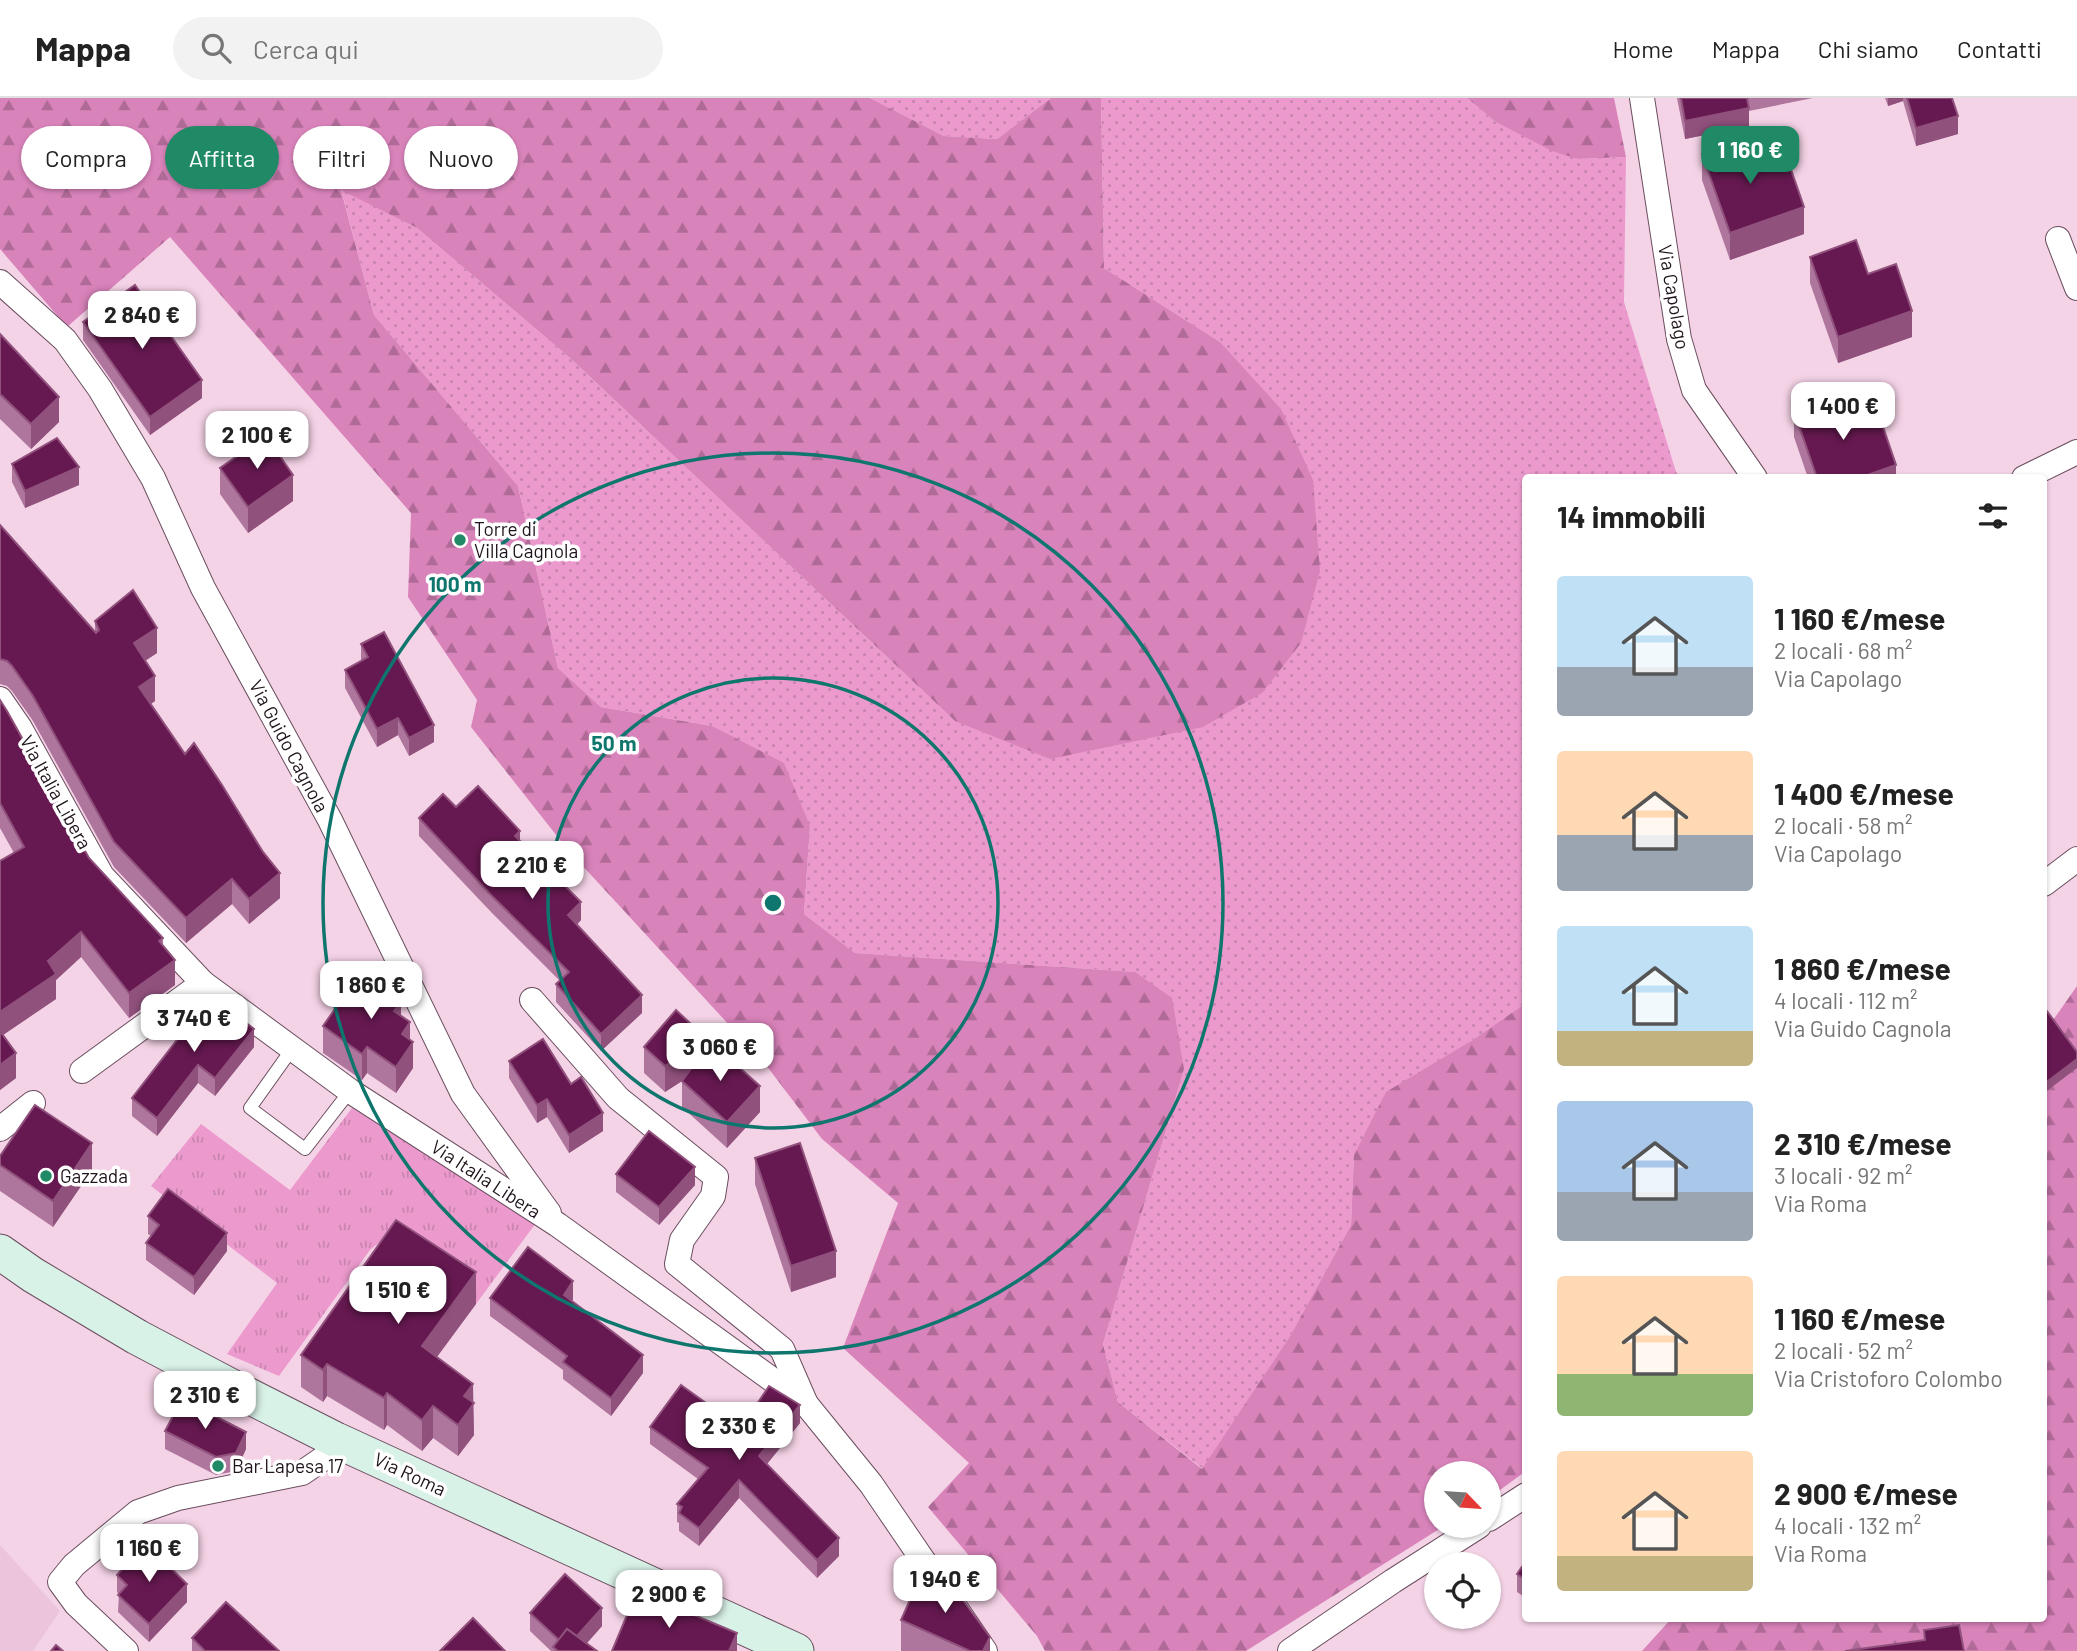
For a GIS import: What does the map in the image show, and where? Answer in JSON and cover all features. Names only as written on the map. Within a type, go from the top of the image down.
[{"type":"main road","name":"Via Roma","points":[[0,1252],[33,1275],[138,1336],[336,1440],[796,1651]]},
{"type":"street","name":"Via Capolago","points":[[1642,98],[1679,339],[1694,390],[1752,474]]},
{"type":"street","points":[[2058,239],[2077,288]]},
{"type":"street","name":"Via Guido Cagnola","points":[[0,282],[65,340],[100,389],[153,478],[203,588],[330,820],[463,1094],[558,1225]]},
{"type":"street","points":[[2032,474],[2077,452]]},
{"type":"street","name":"Via Italia Libera","points":[[0,699],[20,728],[102,876],[203,983],[350,1091],[558,1225],[806,1405],[871,1484],[985,1651]]},
{"type":"street","points":[[2047,882],[2077,859]]},
{"type":"street","points":[[82,1071],[203,983]]},
{"type":"street","points":[[532,1000],[618,1098],[716,1177],[713,1196],[682,1240],[677,1264],[782,1349],[806,1405]]},
{"type":"street","points":[[0,1129],[33,1103]]},
{"type":"street","points":[[126,1651],[76,1604],[60,1582],[74,1565],[138,1513],[178,1498],[302,1473],[324,1458],[336,1440]]},
{"type":"street","points":[[1502,1511],[1522,1498]]},
{"type":"street","points":[[1290,1651],[1460,1538]]},
{"type":"lane","points":[[292,1049],[250,1108],[305,1149],[350,1091]]},
{"type":"shaded area","points":[[0,1545],[60,1611],[33,1651],[0,1651]]},
{"type":"green space","points":[[0,98],[870,98],[944,136],[997,139],[1051,98],[1101,98],[1104,268],[1220,342],[1281,409],[1313,480],[1320,571],[1301,643],[1262,693],[1203,727],[1050,759],[955,721],[570,358],[417,228],[341,190],[374,315],[518,486],[558,668],[601,707],[712,726],[784,763],[810,826],[804,914],[855,953],[1135,972],[1172,998],[1184,1069],[1103,1344],[1118,1402],[1202,1469],[1290,1336],[1351,1225],[1354,1155],[1386,1092],[1471,1041],[1522,1006],[1522,1474],[1502,1489],[1502,1461],[1424,1461],[1425,1538],[1246,1651],[1045,1651],[1037,1636],[928,1507],[969,1463],[843,1348],[898,1203],[822,1139],[766,1065],[568,850],[471,727],[477,700],[408,597],[411,513],[170,237],[67,327],[0,249]]},
{"type":"green space","points":[[870,98],[1051,98],[997,139],[944,136]]},
{"type":"green space","points":[[1101,98],[1467,98],[1496,122],[1578,159],[1626,157],[1624,302],[1678,474],[1522,474],[1522,1006],[1471,1041],[1354,1155],[1351,1225],[1290,1336],[1203,1469],[1118,1402],[1103,1344],[1184,1069],[1134,972],[855,953],[804,914],[810,826],[712,726],[601,707],[558,668],[518,486],[374,315],[341,189],[417,228],[570,358],[955,721],[1220,342],[1104,268]]},
{"type":"green space","points":[[1467,98],[1614,98],[1626,157],[1578,159],[1552,151],[1496,122]]},
{"type":"green space","points":[[2077,986],[2077,1651],[1642,1651],[1668,1622],[2047,1622],[2047,1029]]},
{"type":"green space","points":[[352,1108],[536,1223],[476,1304],[380,1242],[370,1250],[279,1376],[227,1354],[277,1283],[151,1186],[201,1124],[290,1190]]},
{"type":"building","points":[[1681,98],[1747,98],[1749,108],[1685,121]]},
{"type":"building","points":[[1907,98],[1952,98],[1958,116],[1916,128]]},
{"type":"building","points":[[1749,137],[1760,171],[1788,161],[1804,207],[1730,233],[1702,154]]},
{"type":"building","points":[[1856,240],[1868,274],[1896,264],[1912,311],[1838,337],[1810,257]]},
{"type":"building","points":[[135,285],[202,380],[150,417],[83,322]]},
{"type":"building","points":[[0,334],[59,397],[31,424],[0,394]]},
{"type":"building","points":[[1840,394],[1852,428],[1880,418],[1896,465],[1870,474],[1816,474],[1794,411]]},
{"type":"building","points":[[266,436],[293,475],[248,507],[220,468]]},
{"type":"building","points":[[57,438],[79,467],[25,491],[12,464]]},
{"type":"building","points":[[0,525],[96,633],[99,630],[95,621],[133,590],[157,628],[134,643],[155,676],[139,687],[185,754],[194,743],[263,852],[280,873],[249,899],[232,879],[186,918],[114,842],[33,696],[12,666],[0,659]]},
{"type":"building","points":[[384,632],[434,725],[409,738],[398,718],[377,729],[345,670],[368,657],[361,644]]},
{"type":"building","points":[[0,700],[89,858],[163,938],[159,941],[175,960],[129,993],[81,932],[48,961],[56,974],[0,1012],[0,861],[24,847],[0,803]]},
{"type":"building","points":[[478,786],[520,831],[515,836],[581,902],[568,915],[642,995],[601,1034],[556,984],[569,972],[492,896],[419,818],[443,794],[456,807]]},
{"type":"building","points":[[360,973],[401,1002],[394,1011],[410,1022],[402,1034],[413,1042],[396,1067],[367,1047],[362,1054],[323,1026]]},
{"type":"building","points":[[211,996],[254,1029],[215,1078],[198,1065],[157,1118],[132,1098]]},
{"type":"building","points":[[676,1010],[707,1039],[665,1066],[644,1047]]},
{"type":"building","points":[[2047,1011],[2077,1052],[2077,1059],[2047,1082]]},
{"type":"building","points":[[0,1031],[16,1053],[0,1065]]},
{"type":"building","points":[[543,1039],[571,1084],[581,1077],[603,1113],[569,1135],[547,1099],[537,1105],[509,1061]]},
{"type":"building","points":[[711,1042],[760,1086],[727,1122],[682,1081]]},
{"type":"building","points":[[35,1105],[92,1143],[53,1201],[0,1165],[0,1156]]},
{"type":"building","points":[[649,1131],[695,1167],[659,1207],[616,1174]]},
{"type":"building","points":[[800,1143],[836,1251],[791,1266],[755,1158]]},
{"type":"building","points":[[168,1189],[227,1233],[194,1277],[146,1243],[159,1225],[148,1216]]},
{"type":"building","points":[[396,1220],[476,1272],[422,1346],[473,1384],[464,1396],[474,1403],[458,1425],[433,1406],[422,1420],[387,1393],[384,1398],[327,1364],[323,1370],[301,1355]]},
{"type":"building","points":[[528,1247],[573,1281],[564,1295],[643,1355],[611,1398],[563,1362],[567,1356],[490,1298]]},
{"type":"building","points":[[681,1385],[741,1428],[769,1386],[800,1405],[759,1456],[839,1538],[817,1560],[739,1480],[699,1528],[679,1513],[682,1507],[677,1504],[708,1468],[650,1427]]},
{"type":"building","points":[[182,1399],[246,1432],[236,1453],[216,1457],[165,1431]]},
{"type":"building","points":[[145,1543],[187,1584],[149,1624],[118,1595],[127,1585],[117,1575]]},
{"type":"building","points":[[922,1573],[954,1588],[990,1637],[983,1651],[970,1651],[901,1620]]},
{"type":"building","points":[[565,1574],[602,1608],[577,1636],[567,1629],[559,1640],[530,1613]]},
{"type":"building","points":[[637,1591],[737,1633],[729,1651],[612,1651]]},
{"type":"building","points":[[226,1602],[279,1651],[205,1651],[192,1638]]},
{"type":"building","points":[[473,1618],[505,1651],[440,1651]]},
{"type":"building","points":[[1959,1625],[1964,1651],[1845,1651],[1925,1640],[1924,1630]]},
{"type":"building","points":[[567,1629],[597,1651],[558,1651],[553,1647]]},
{"type":"building","points":[[56,1645],[63,1651],[51,1651]]},
{"type":"place","name":"Torre di Villa Cagnola","points":[[460,540]]},
{"type":"place","name":"Gazzada","points":[[46,1176]]},
{"type":"place","name":"Bar Lapesa 17","points":[[218,1466]]}]
